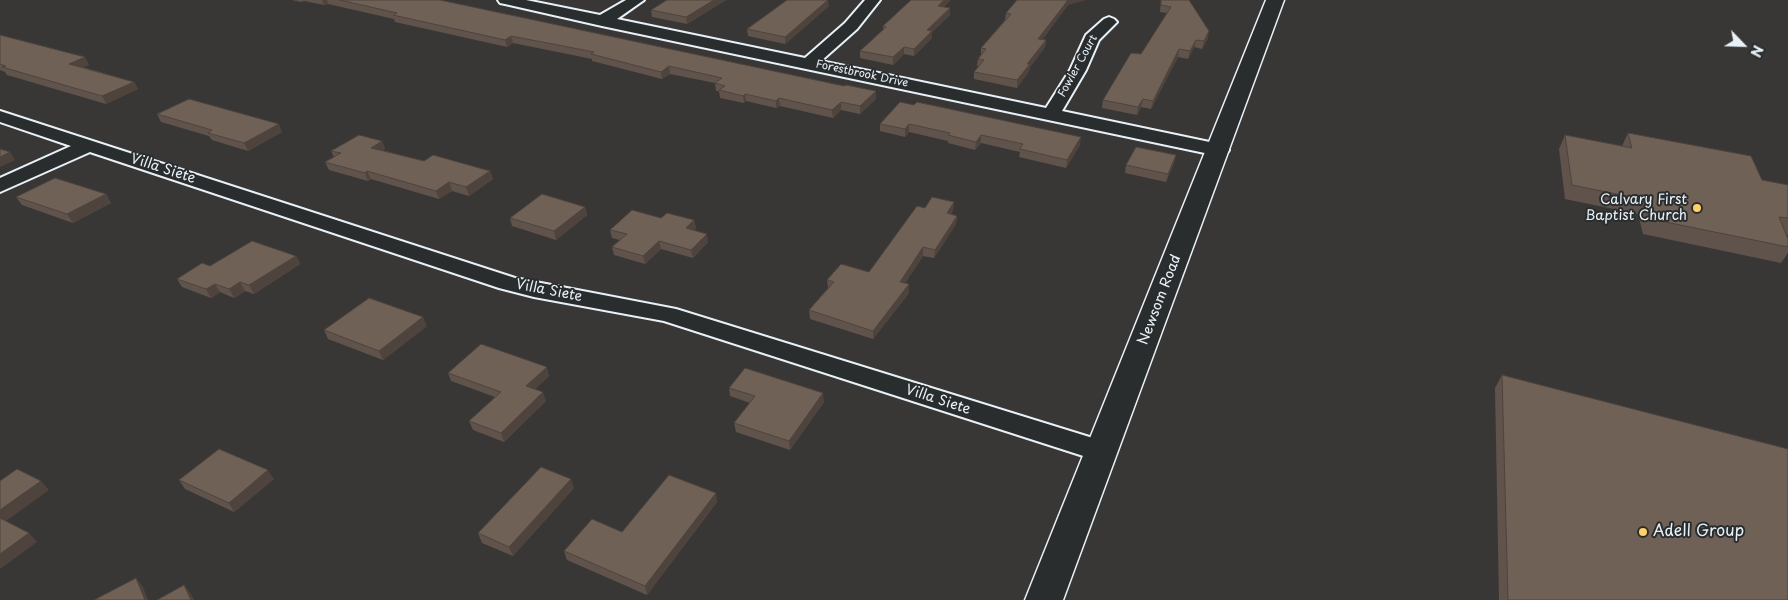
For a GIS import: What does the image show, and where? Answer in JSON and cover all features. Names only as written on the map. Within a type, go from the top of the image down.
[{"type":"street","name":"Forestbrook Drive","points":[[505,0],[1219,150]]},
{"type":"street","points":[[602,21],[637,0]]},
{"type":"street","points":[[809,64],[851,26],[873,0]]},
{"type":"street","name":"Newsom Road","points":[[1044,600],[1219,150],[1275,0]]},
{"type":"street","name":"Fowler Court","points":[[1051,114],[1078,70],[1092,38],[1109,22]]},
{"type":"street","name":"Villa Siete","points":[[0,116],[506,282],[534,290],[667,314],[1102,451]]},
{"type":"street","points":[[0,186],[89,145]]},
{"type":"building","points":[[340,0],[440,0],[844,86],[876,91],[860,106],[841,102],[832,110],[779,98],[776,101],[745,94],[743,96],[719,90],[725,86],[715,83],[722,78],[669,66],[661,72],[591,54],[594,52],[511,36],[505,40],[393,15],[397,13]]},
{"type":"building","points":[[667,0],[714,0],[686,17],[651,10]]},
{"type":"building","points":[[787,0],[828,0],[785,37],[747,29]]},
{"type":"building","points":[[911,0],[944,0],[938,6],[950,8],[927,30],[932,31],[914,49],[904,47],[893,57],[860,51],[886,27],[883,26]]},
{"type":"building","points":[[1017,0],[1068,0],[1038,39],[1046,40],[1017,80],[974,72],[984,60],[978,59],[986,49],[981,48],[1011,14],[1006,13]]},
{"type":"building","points":[[1161,0],[1189,0],[1209,31],[1204,41],[1196,40],[1190,51],[1179,49],[1153,101],[1143,99],[1138,107],[1103,100],[1131,53],[1141,54],[1171,7],[1161,5]]},
{"type":"building","points":[[0,35],[85,57],[69,64],[134,82],[102,96],[2,67],[6,66],[0,64]]},
{"type":"building","points":[[189,99],[279,124],[244,143],[208,133],[212,130],[157,114]]},
{"type":"building","points":[[900,102],[914,105],[917,102],[1081,137],[1067,160],[1020,149],[1023,144],[981,135],[976,142],[948,135],[950,133],[909,124],[905,129],[880,124]]},
{"type":"building","name":"Calvary First Baptist Church","points":[[1628,133],[1751,156],[1762,180],[1788,185],[1788,218],[1779,217],[1788,239],[1788,247],[1651,219],[1646,200],[1572,185],[1565,135],[1632,148]]},
{"type":"building","points":[[359,135],[382,141],[371,148],[424,161],[433,155],[490,171],[466,187],[449,182],[436,191],[367,171],[365,173],[325,162],[341,153],[331,151]]},
{"type":"building","points":[[1136,147],[1176,155],[1168,174],[1126,165]]},
{"type":"building","points":[[0,149],[10,152],[0,157]]},
{"type":"building","points":[[55,178],[106,194],[67,214],[16,197]]},
{"type":"building","points":[[542,194],[585,207],[554,231],[510,218]]},
{"type":"building","points":[[932,197],[954,202],[947,213],[957,216],[935,250],[923,247],[900,282],[909,284],[873,331],[809,310],[834,282],[827,280],[841,264],[869,272],[917,206],[925,208]]},
{"type":"building","points":[[632,210],[661,218],[667,213],[694,220],[686,228],[707,234],[691,250],[659,241],[643,256],[612,247],[627,234],[610,230]]},
{"type":"building","points":[[252,241],[296,256],[249,285],[240,282],[229,289],[215,284],[206,289],[177,279],[202,263],[210,266]]},
{"type":"building","points":[[369,298],[423,317],[379,351],[324,330]]},
{"type":"building","points":[[481,344],[547,367],[526,386],[543,392],[501,433],[469,421],[501,392],[448,373]]},
{"type":"building","points":[[745,368],[823,393],[789,441],[734,423],[755,396],[729,388]]},
{"type":"building","name":"Adell Group","points":[[1502,375],[1788,449],[1788,600],[1508,600]]},
{"type":"building","points":[[219,449],[268,470],[229,503],[179,480]]},
{"type":"building","points":[[541,467],[571,479],[509,547],[478,533]]},
{"type":"building","points":[[17,469],[41,481],[0,510],[0,481]]},
{"type":"building","points":[[669,475],[716,493],[645,586],[564,551],[592,519],[622,532]]},
{"type":"building","points":[[0,518],[29,533],[0,554]]},
{"type":"building","points":[[136,578],[145,600],[94,600]]},
{"type":"building","points":[[184,585],[191,600],[157,600]]},
{"type":"place","name":"Calvary First Baptist Church","points":[[1697,208]]},
{"type":"place","name":"Adell Group","points":[[1643,532]]}]
